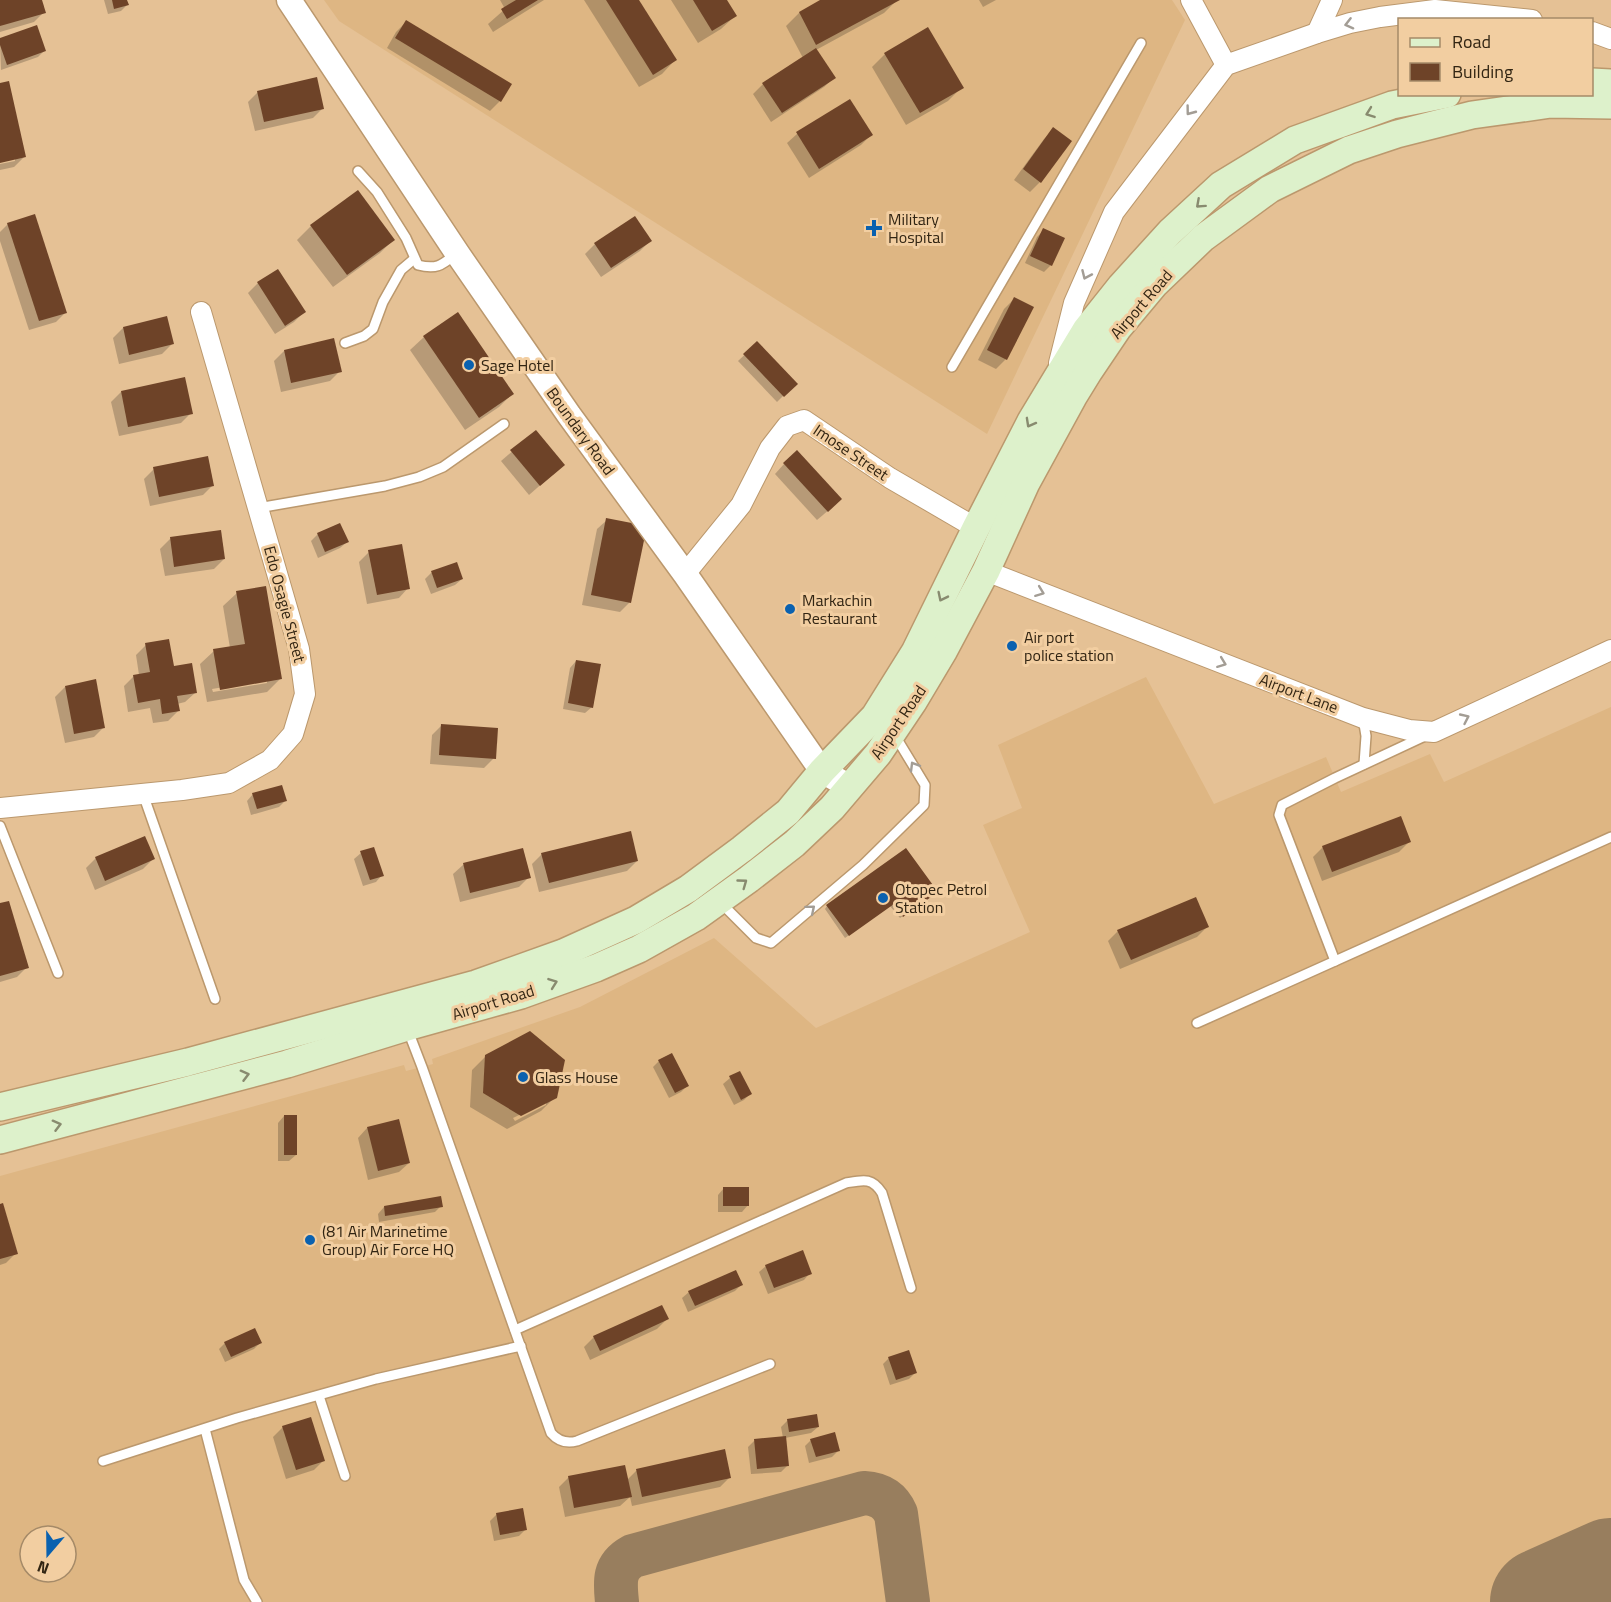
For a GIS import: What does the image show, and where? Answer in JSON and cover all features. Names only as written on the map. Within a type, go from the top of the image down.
[{"type":"main road","points":[[1593,82],[1611,83]]},
{"type":"main road","name":"Airport Road","points":[[0,1140],[287,1064],[521,995],[596,968],[639,949],[696,917],[794,844],[832,808],[878,754],[893,732],[944,650],[986,571],[1026,483],[1086,330],[1121,286],[1170,232],[1221,185],[1295,140],[1392,105],[1438,96]]},
{"type":"main road","name":"Airport Road","points":[[0,1107],[188,1062],[464,987],[563,953],[636,921],[688,889],[788,812],[822,771],[875,716],[915,652],[1031,422],[1064,390],[1154,285],[1203,238],[1270,189],[1349,150],[1397,134],[1472,115],[1551,104],[1611,105]]},
{"type":"street","name":"Boundary Road","points":[[289,0],[457,254],[822,771],[850,787]]},
{"type":"street","points":[[1191,0],[1226,65]]},
{"type":"street","points":[[1317,33],[1332,0]]},
{"type":"street","points":[[1064,390],[1074,303],[1114,212],[1226,65],[1350,23],[1384,9],[1435,10],[1513,18]]},
{"type":"street","points":[[1593,32],[1611,39]]},
{"type":"street","name":"Edo Osagie Street","points":[[0,808],[230,783],[270,760],[293,734],[305,694],[300,649],[201,312]]},
{"type":"street","name":"Imose Street","points":[[685,574],[741,505],[770,448],[787,426],[804,420],[890,478],[976,528]]},
{"type":"street","name":"Airport Lane","points":[[986,571],[1363,718],[1409,730],[1434,732]]},
{"type":"street","points":[[1434,732],[1611,650]]},
{"type":"lane","points":[[952,367],[1141,43]]},
{"type":"lane","points":[[358,171],[377,192],[406,238],[418,265],[428,268],[440,266],[457,254]]},
{"type":"lane","points":[[345,343],[364,336],[373,329],[383,302],[401,270],[414,259]]},
{"type":"lane","points":[[258,508],[385,486],[419,477],[443,466],[504,424]]},
{"type":"lane","points":[[1363,718],[1366,736],[1364,764]]},
{"type":"lane","points":[[718,901],[756,938],[771,943],[863,865],[924,804],[925,784],[893,732]]},
{"type":"lane","points":[[1335,961],[1280,815],[1280,809],[1282,805],[1335,778],[1434,732]]},
{"type":"lane","points":[[143,794],[215,999]]},
{"type":"lane","points":[[0,826],[58,973]]},
{"type":"lane","points":[[1197,1023],[1611,837]]},
{"type":"lane","points":[[407,1028],[551,1432],[556,1438],[570,1443],[770,1364]]},
{"type":"lane","points":[[515,1330],[846,1183],[860,1180],[874,1183],[882,1193],[911,1288]]},
{"type":"lane","points":[[103,1461],[376,1379],[520,1346]]},
{"type":"lane","points":[[319,1396],[345,1476]]},
{"type":"lane","points":[[205,1429],[244,1580],[257,1602]]},
{"type":"shaded area","name":"Military Hospital","points":[[324,0],[1172,0],[1185,20],[987,434],[339,21]]},
{"type":"shaded area","points":[[1146,677],[1214,804],[1326,757],[1341,792],[1430,754],[1444,782],[1611,707],[1611,1602],[0,1602],[0,1176],[404,1065],[406,1071],[433,1064],[432,1059],[580,1007],[714,938],[816,1028],[1030,932],[983,825],[1022,808],[998,745]]},
{"type":"building","points":[[0,0],[42,0],[46,13],[0,26]]},
{"type":"building","points":[[112,0],[127,0],[129,5],[114,9]]},
{"type":"building","points":[[516,0],[538,0],[507,19],[501,9]]},
{"type":"building","points":[[606,0],[639,0],[677,60],[653,75]]},
{"type":"building","points":[[693,0],[727,0],[737,16],[712,31]]},
{"type":"building","points":[[820,0],[900,0],[816,45],[799,12]]},
{"type":"building","points":[[406,20],[512,84],[501,102],[395,38]]},
{"type":"building","points":[[37,25],[46,51],[7,65],[0,38]]},
{"type":"building","points":[[928,27],[964,88],[920,113],[884,53]]},
{"type":"building","points":[[816,48],[836,78],[782,113],[762,83]]},
{"type":"building","points":[[317,77],[324,109],[264,122],[257,91]]},
{"type":"building","points":[[9,81],[26,157],[0,163],[0,83]]},
{"type":"building","points":[[850,99],[873,135],[819,169],[796,132]]},
{"type":"building","points":[[1053,127],[1072,141],[1041,183],[1023,169]]},
{"type":"building","points":[[358,190],[395,240],[347,275],[310,225]]},
{"type":"building","points":[[35,214],[67,313],[39,321],[7,223]]},
{"type":"building","points":[[635,216],[652,241],[611,268],[594,243]]},
{"type":"building","points":[[1043,228],[1065,238],[1052,266],[1030,256]]},
{"type":"building","points":[[278,269],[306,312],[285,326],[257,282]]},
{"type":"building","points":[[1014,297],[1034,307],[1007,360],[987,350]]},
{"type":"building","name":"Sage Hotel","points":[[458,312],[514,394],[479,418],[423,336]]},
{"type":"building","points":[[167,316],[174,344],[129,355],[123,327]]},
{"type":"building","points":[[334,338],[342,372],[291,383],[284,350]]},
{"type":"building","points":[[757,341],[798,384],[784,397],[743,354]]},
{"type":"building","points":[[185,377],[193,414],[128,427],[121,391]]},
{"type":"building","points":[[536,430],[565,465],[540,486],[510,450]]},
{"type":"building","points":[[797,450],[842,499],[828,512],[783,463]]},
{"type":"building","points":[[208,456],[214,486],[159,497],[153,467]]},
{"type":"building","points":[[606,518],[647,526],[631,603],[591,595]]},
{"type":"building","points":[[340,523],[349,542],[325,552],[317,533]]},
{"type":"building","points":[[221,530],[225,559],[174,567],[170,537]]},
{"type":"building","points":[[402,544],[410,589],[377,595],[368,550]]},
{"type":"building","points":[[457,562],[463,579],[437,588],[431,571]]},
{"type":"building","points":[[266,586],[282,679],[220,690],[213,649],[245,644],[236,591]]},
{"type":"building","points":[[169,639],[174,666],[192,663],[197,693],[177,696],[180,711],[162,714],[160,699],[138,703],[133,675],[150,672],[145,643]]},
{"type":"building","points":[[576,660],[601,664],[593,708],[568,703]]},
{"type":"building","points":[[96,679],[105,728],[74,734],[65,686]]},
{"type":"building","points":[[441,724],[498,728],[496,759],[439,755]]},
{"type":"building","points":[[282,785],[287,801],[257,809],[252,793]]},
{"type":"building","points":[[1401,816],[1411,842],[1332,872],[1322,846]]},
{"type":"building","points":[[631,831],[638,861],[549,883],[541,853]]},
{"type":"building","points":[[145,836],[155,859],[105,881],[95,857]]},
{"type":"building","points":[[374,847],[384,876],[370,880],[360,851]]},
{"type":"building","points":[[523,848],[531,878],[470,893],[463,863]]},
{"type":"building","name":"Otopec Petrol Station","points":[[906,848],[938,892],[903,917],[894,904],[849,936],[826,905]]},
{"type":"building","points":[[1196,897],[1209,927],[1131,960],[1117,930]]},
{"type":"building","points":[[9,901],[29,968],[0,976],[0,903]]},
{"type":"building","name":"Glass House","points":[[530,1031],[565,1060],[557,1098],[521,1116],[483,1093],[485,1055]]},
{"type":"building","points":[[672,1053],[689,1086],[675,1093],[658,1060]]},
{"type":"building","points":[[740,1071],[752,1094],[741,1100],[729,1076]]},
{"type":"building","points":[[284,1115],[297,1115],[297,1155],[284,1155]]},
{"type":"building","points":[[399,1119],[410,1163],[378,1171],[367,1127]]},
{"type":"building","points":[[723,1187],[749,1187],[749,1206],[723,1206]]},
{"type":"building","points":[[441,1196],[443,1207],[385,1216],[384,1206]]},
{"type":"building","points":[[3,1203],[18,1254],[0,1259],[0,1204]]},
{"type":"building","points":[[803,1250],[812,1274],[774,1288],[765,1265]]},
{"type":"building","points":[[736,1270],[743,1285],[695,1306],[688,1291]]},
{"type":"building","points":[[662,1305],[669,1319],[600,1351],[593,1336]]},
{"type":"building","points":[[255,1328],[262,1343],[231,1357],[224,1342]]},
{"type":"building","points":[[909,1350],[917,1373],[896,1380],[888,1357]]},
{"type":"building","points":[[817,1414],[819,1427],[789,1432],[787,1419]]},
{"type":"building","points":[[311,1417],[325,1461],[296,1470],[282,1426]]},
{"type":"building","points":[[835,1432],[840,1451],[816,1457],[810,1439]]},
{"type":"building","points":[[786,1436],[789,1466],[757,1469],[754,1439]]},
{"type":"building","points":[[725,1449],[731,1478],[642,1497],[636,1469]]},
{"type":"building","points":[[625,1465],[632,1497],[574,1508],[568,1476]]},
{"type":"building","points":[[523,1508],[527,1530],[500,1535],[496,1513]]},
{"type":"taxiway","points":[[617,1602],[616,1582],[619,1570],[626,1560],[633,1556],[864,1493],[883,1499],[891,1505],[896,1514],[908,1602]]},
{"type":"runway","points":[[1544,1602],[1611,1572]]},
{"type":"place","name":"Military Hospital","points":[[874,228]]},
{"type":"place","name":"Sage Hotel","points":[[469,365]]},
{"type":"place","name":"Markachin Restaurant","points":[[790,609]]},
{"type":"place","name":"Air port police station","points":[[1012,646]]},
{"type":"place","name":"Otopec Petrol Station","points":[[883,898]]},
{"type":"place","name":"Glass House","points":[[523,1077]]},
{"type":"place","name":"(81 Air Marinetime Group) Air Force HQ","points":[[310,1240]]}]
